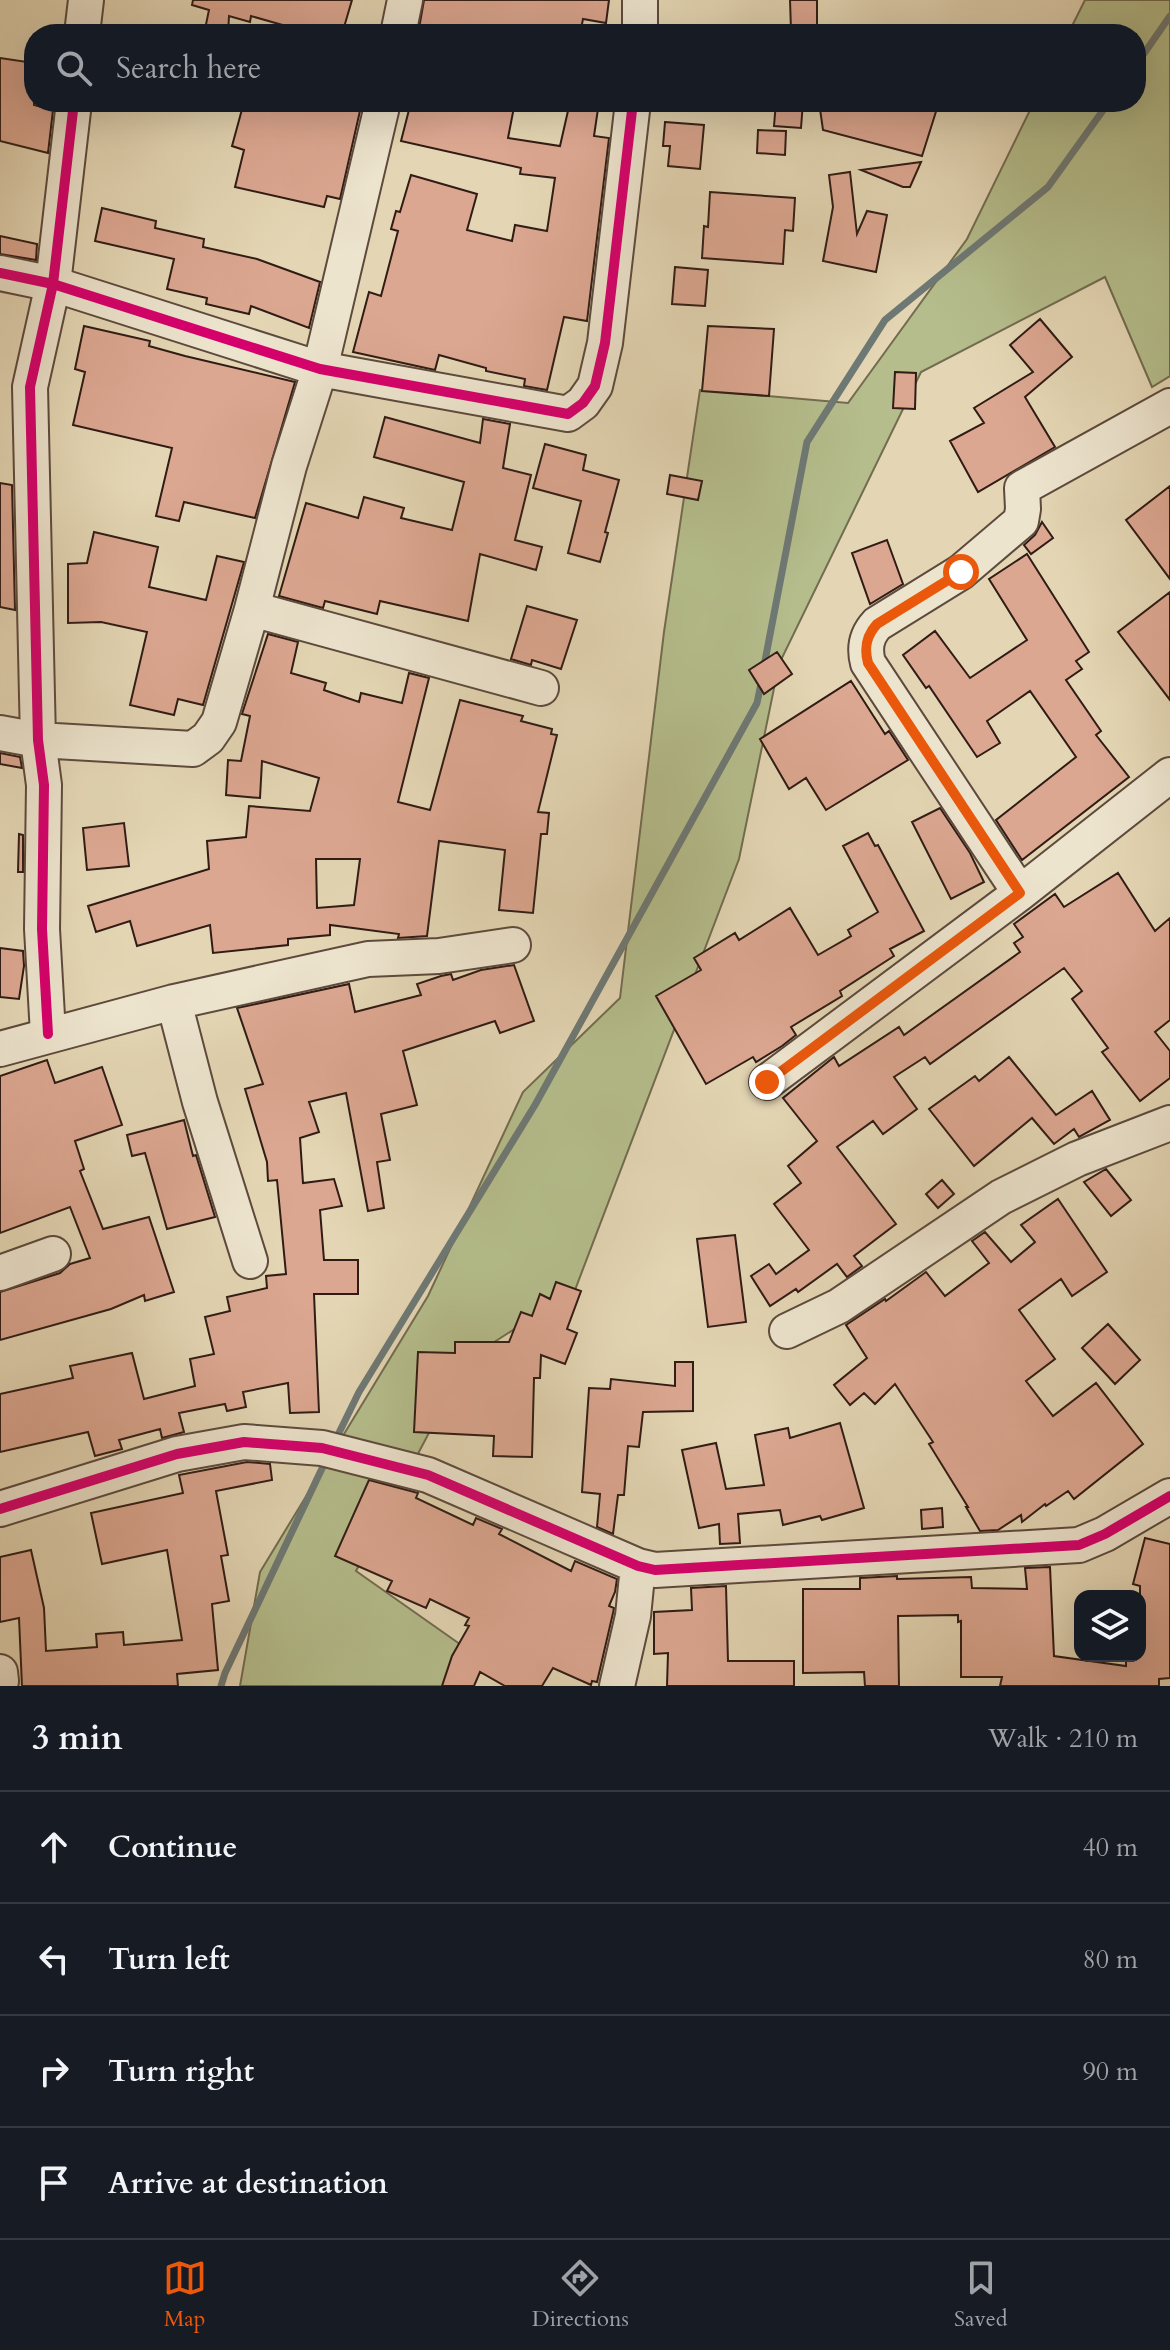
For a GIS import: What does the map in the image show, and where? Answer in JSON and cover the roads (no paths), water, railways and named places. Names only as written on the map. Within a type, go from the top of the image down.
[{"type":"street","points":[[83,24],[86,0]]},
{"type":"street","points":[[400,24],[405,0]]},
{"type":"street","points":[[640,0],[640,24]]},
{"type":"street","points":[[48,1034],[42,929],[44,785],[38,740],[30,387],[53,284],[73,112]]},
{"type":"street","points":[[0,733],[38,740],[193,749],[208,738],[219,722],[289,466],[320,369],[381,112]]},
{"type":"street","points":[[0,273],[53,284],[320,369],[568,414],[583,403],[595,386],[605,343],[632,112]]},
{"type":"street","points":[[1020,893],[868,663],[866,642],[877,624],[961,572],[1021,521],[1022,488],[1170,406]]},
{"type":"street","points":[[252,609],[541,688]]},
{"type":"street","points":[[767,1082],[1020,893],[1170,775]]},
{"type":"street","points":[[0,1049],[174,1002],[368,959],[439,956],[513,945]]},
{"type":"street","points":[[174,1002],[200,1102],[250,1261]]},
{"type":"street","points":[[787,1331],[839,1306],[1001,1197],[1077,1159],[1170,1123]]},
{"type":"street","points":[[0,1273],[53,1254]]},
{"type":"street","points":[[0,1509],[177,1454],[244,1442],[332,1451],[428,1475],[638,1566],[655,1570],[1079,1545],[1105,1534],[1170,1496]]},
{"type":"street","points":[[617,1686],[633,1616],[638,1566]]},
{"type":"street","points":[[0,1672],[1,1681]]},
{"type":"waterway","points":[[1146,51],[1170,16]]},
{"type":"waterway","points":[[764,666],[807,442],[885,320],[1048,187],[1102,112]]},
{"type":"waterway","points":[[335,1441],[359,1392],[535,1105],[757,703],[762,679]]},
{"type":"waterway","points":[[221,1686],[326,1460]]}]
